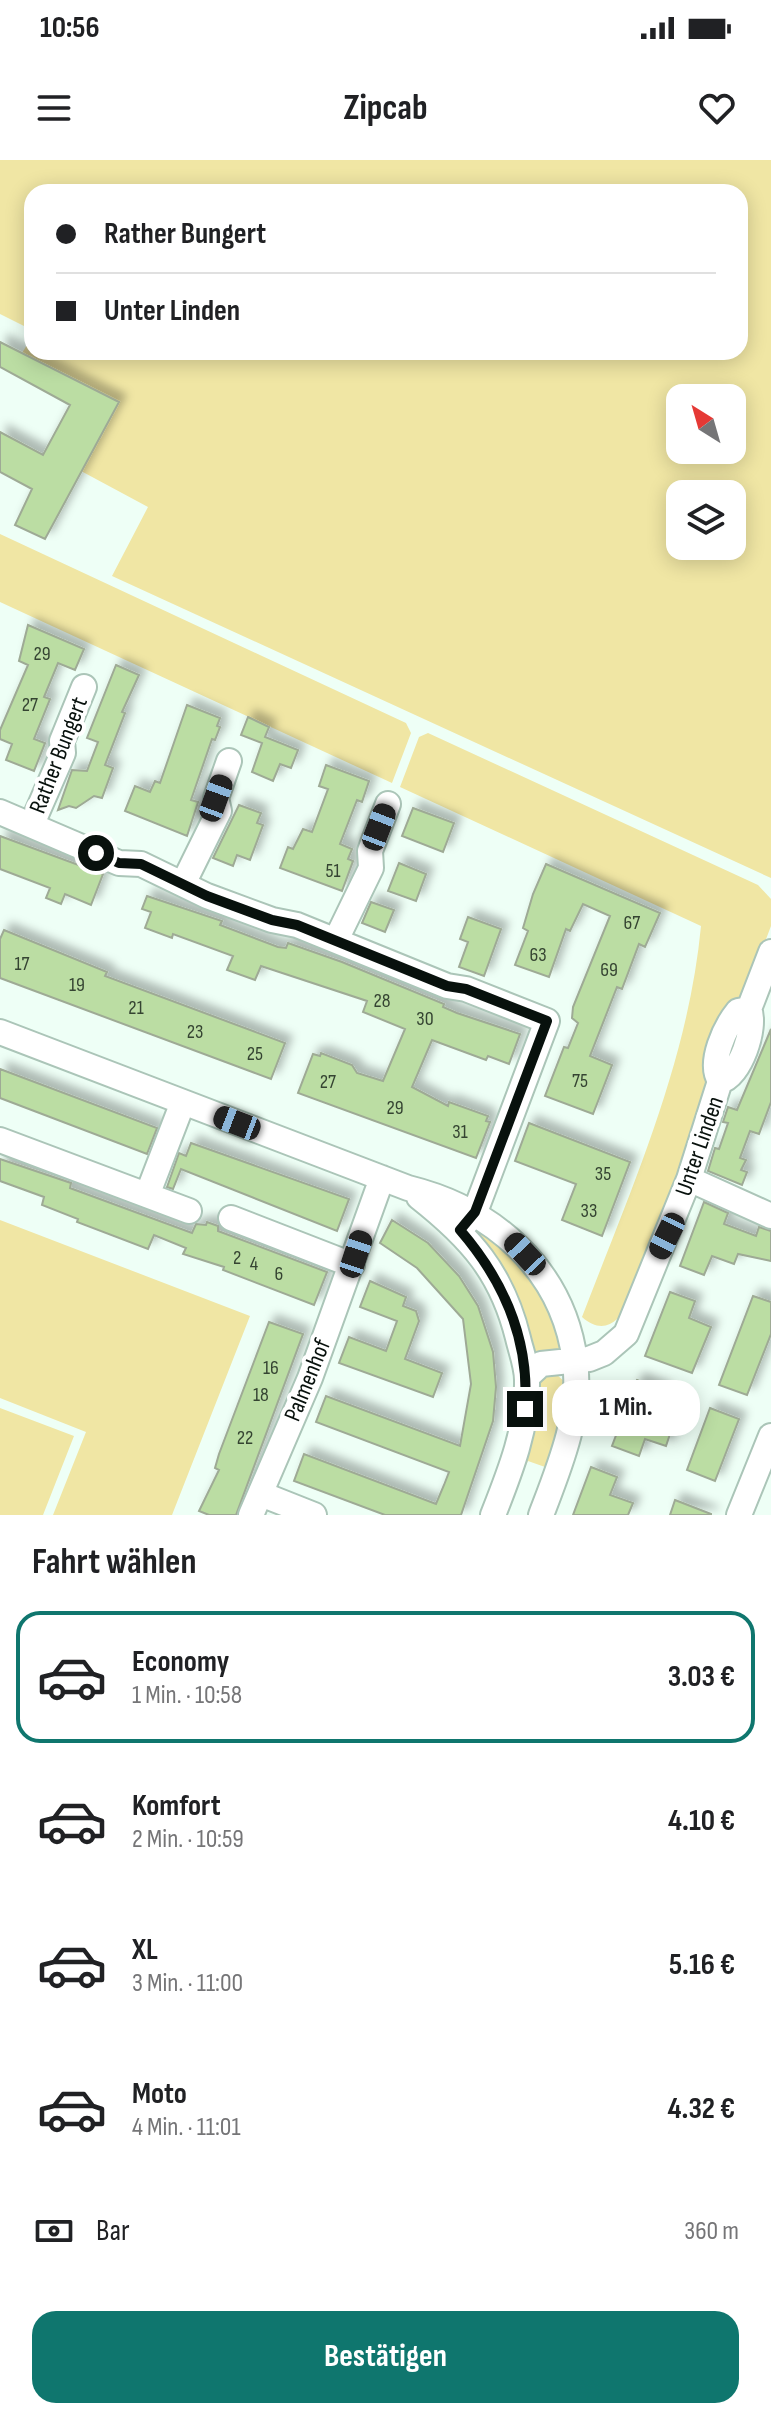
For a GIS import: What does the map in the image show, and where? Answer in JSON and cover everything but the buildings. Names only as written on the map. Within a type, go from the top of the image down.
[{"type":"street","name":"Rather Bungert","points":[[32,824],[63,753],[62,741],[84,687]]},
{"type":"street","points":[[184,882],[219,811],[216,798],[229,761]]},
{"type":"street","points":[[336,940],[371,868],[370,851],[388,804]]},
{"type":"street","name":"Rather Bungert","points":[[0,812],[119,863],[141,864],[233,906],[336,940],[447,986],[466,989],[547,1021],[467,1221]]},
{"type":"street","name":"Unter Linden","points":[[527,1377],[541,1364],[575,1362],[604,1353],[626,1334],[689,1179],[720,1081],[735,1073],[751,1027],[753,1017],[749,1009],[771,952]]},
{"type":"street","points":[[0,1032],[408,1188],[439,1196],[467,1221],[511,1240],[543,1278],[556,1301],[575,1362],[574,1408],[567,1442],[541,1515]]},
{"type":"street","points":[[148,1193],[183,1102]]},
{"type":"street","points":[[0,1140],[148,1193],[189,1211]]},
{"type":"street","name":"Palmenhof","points":[[314,1515],[256,1504],[310,1378],[382,1178]]},
{"type":"street","points":[[689,1179],[771,1216]]},
{"type":"street","points":[[231,1218],[352,1265]]},
{"type":"street","points":[[467,1221],[509,1302],[527,1377],[519,1439],[493,1515]]},
{"type":"street","points":[[740,1511],[771,1436]]},
{"type":"shaded area","points":[[0,160],[771,160],[771,878],[112,576],[148,507],[81,471],[119,402],[36,360],[748,360],[748,184],[24,184],[24,326],[0,314]]},
{"type":"shaded area","points":[[0,534],[406,723],[411,733],[392,783],[0,602]]},
{"type":"shaded area","points":[[428,733],[758,885],[771,899],[771,926],[629,1301],[616,1320],[604,1326],[590,1323],[582,1317],[638,1173],[671,1076],[694,977],[701,926],[400,787],[419,737]]},
{"type":"shaded area","points":[[0,1220],[250,1316],[172,1515],[53,1515],[86,1432],[0,1398]]},
{"type":"shaded area","points":[[481,1225],[543,1291],[563,1349],[531,1357],[474,1231]]},
{"type":"shaded area","points":[[556,1374],[566,1383],[569,1394],[549,1478],[542,1476],[545,1467],[528,1461],[524,1469],[517,1466],[530,1399],[542,1376]]},
{"type":"shaded area","points":[[0,1408],[74,1436],[43,1515],[0,1515]]},
{"type":"route","points":[[96,853],[119,863],[141,864],[184,882],[207,896],[272,920],[297,925],[447,986],[466,989],[547,1021],[475,1212],[460,1230],[489,1267],[509,1302],[527,1377],[525,1409]]}]
